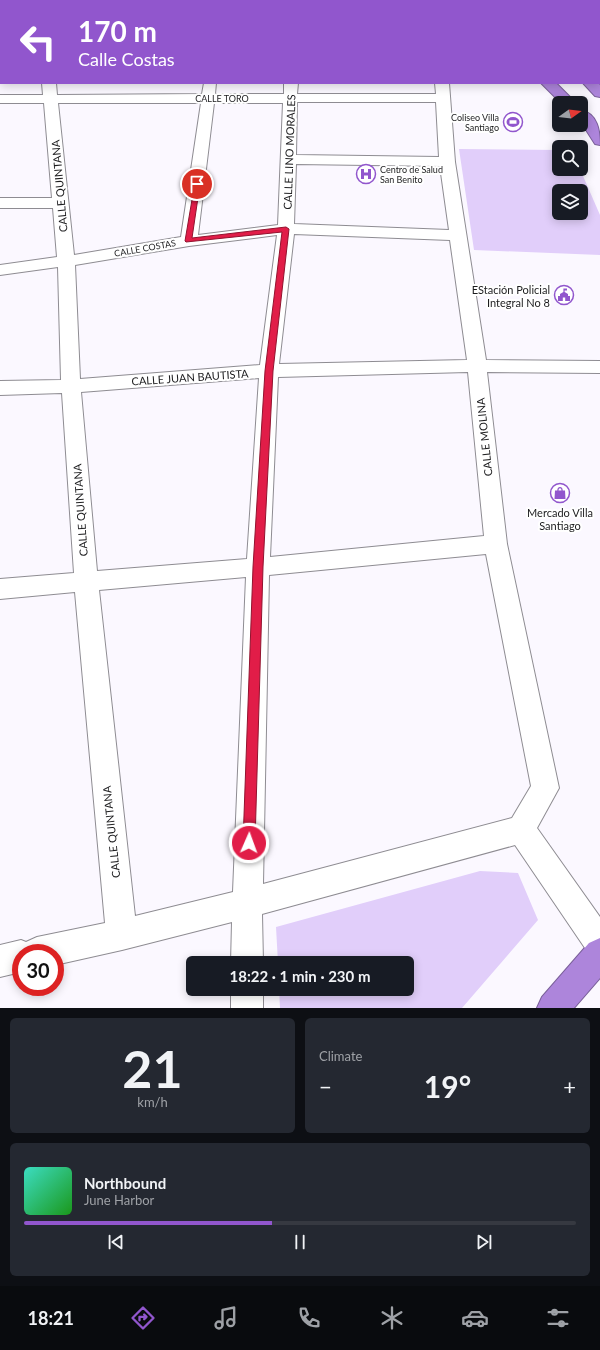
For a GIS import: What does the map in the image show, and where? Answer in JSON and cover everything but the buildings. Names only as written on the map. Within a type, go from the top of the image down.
[{"type":"highway","points":[[549,84],[562,96]]},
{"type":"highway","points":[[591,84],[600,92]]},
{"type":"highway","points":[[588,122],[600,141]]},
{"type":"highway","points":[[553,1008],[600,954]]},
{"type":"street","points":[[189,241],[210,90]]},
{"type":"street","name":"CALLE LINO MORALES","points":[[247,956],[247,905],[258,567],[269,371],[286,229],[291,90]]},
{"type":"street","name":"CALLE TORO","points":[[0,99],[50,91],[443,90]]},
{"type":"street","name":"CALLE MOLINA","points":[[443,90],[447,162],[477,366],[496,544],[545,788],[521,829]]},
{"type":"street","name":"CALLE QUINTANA","points":[[50,91],[66,261],[71,386],[86,582],[122,935]]},
{"type":"street","points":[[288,159],[447,162]]},
{"type":"street","points":[[0,203],[61,203]]},
{"type":"street","name":"CALLE COSTAS","points":[[0,270],[189,241],[286,229],[458,235]]},
{"type":"street","name":"CALLE JUAN BAUTISTA","points":[[0,388],[71,386],[269,371],[477,366],[600,367]]},
{"type":"street","points":[[0,590],[496,544]]},
{"type":"street","points":[[64,947],[247,905],[521,829],[600,943]]},
{"type":"street","points":[[0,961],[12,958]]},
{"type":"street","points":[[247,996],[247,1008]]},
{"type":"shaded area","points":[[459,149],[552,150],[552,176],[583,176],[587,184],[552,184],[552,220],[588,220],[588,187],[600,215],[600,255],[474,250]]},
{"type":"shaded area","points":[[480,871],[518,873],[538,920],[462,1008],[280,1008],[279,996],[414,996],[414,956],[278,956],[276,927]]},
{"type":"place","name":"Coliseo Villa Santiago","points":[[513,122]]},
{"type":"place","name":"Centro de Salud San Benito","points":[[366,174]]},
{"type":"place","name":"EStación Policial Integral No 8","points":[[564,295]]},
{"type":"place","name":"Mercado Villa Santiago","points":[[560,493]]},
{"type":"route","points":[[197,184],[189,241],[286,229],[269,371],[258,567],[249,843]]}]
